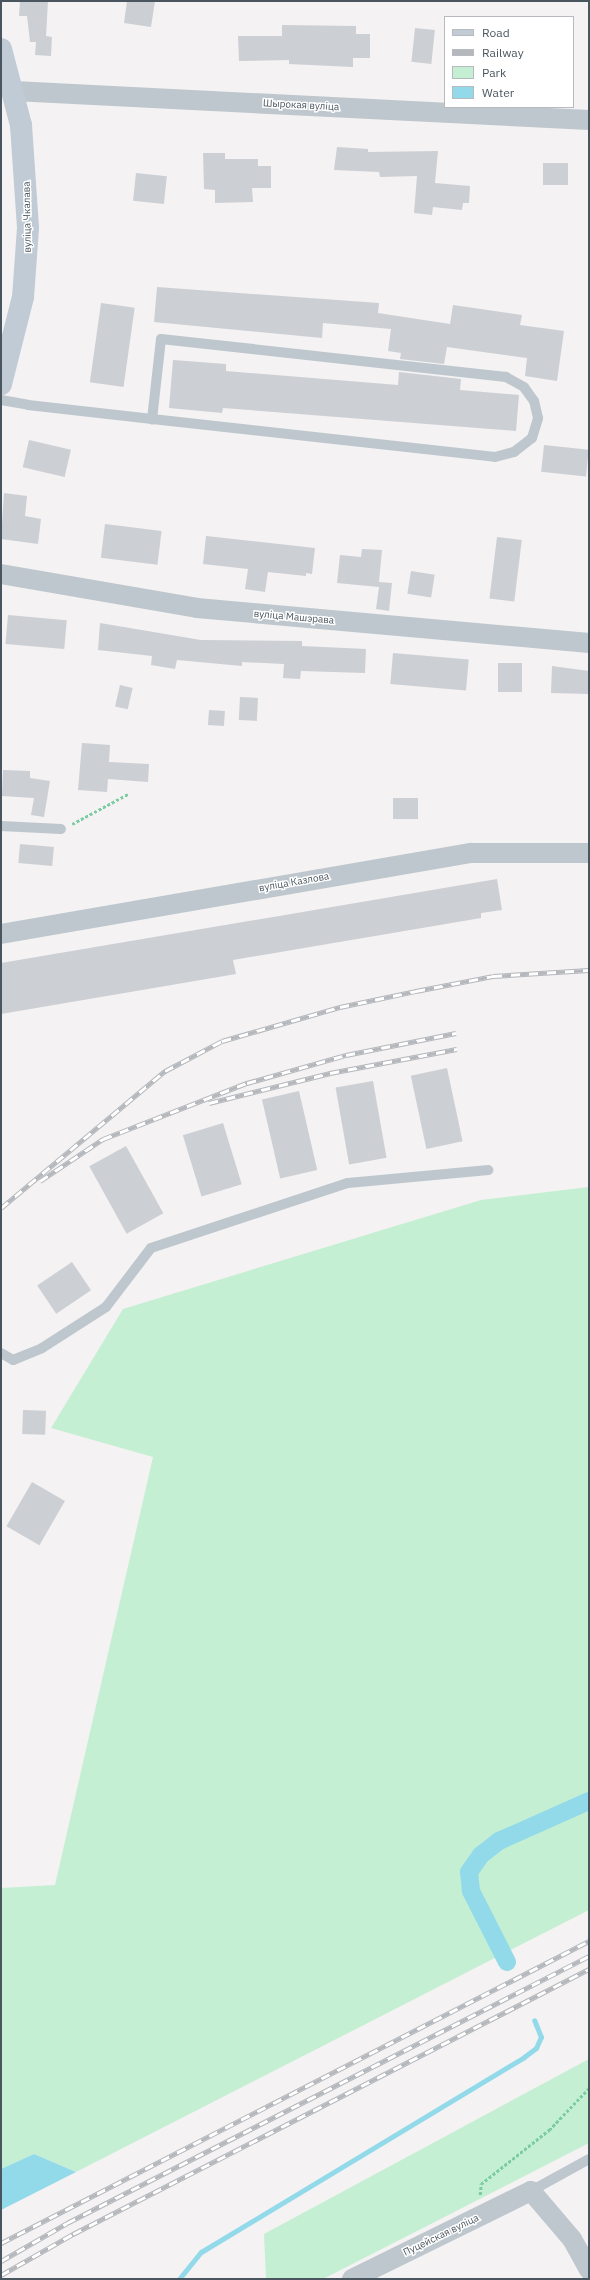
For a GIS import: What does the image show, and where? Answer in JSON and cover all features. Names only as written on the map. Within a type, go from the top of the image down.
[{"type":"street","name":"вуліца Чкалава","points":[[1,49],[14,91],[25,158],[27,269],[1,384]]},
{"type":"street","name":"Шырокая вуліца","points":[[14,91],[589,120]]},
{"type":"street","name":"вуліца Машэрава","points":[[1,574],[197,608],[589,644]]},
{"type":"street","name":"вуліца Казлова","points":[[1,934],[471,853],[589,853]]},
{"type":"street","name":"Пуцейская вуліца","points":[[352,2279],[531,2191]]},
{"type":"street","points":[[531,2191],[572,2239],[589,2270]]},
{"type":"lane","points":[[1,400],[152,419],[495,457],[514,452],[532,438],[538,418],[534,401],[524,387],[506,377],[161,339],[152,419]]},
{"type":"lane","points":[[1,826],[61,829]]},
{"type":"lane","points":[[1,1353],[13,1360],[42,1348],[106,1307],[151,1248],[348,1183],[488,1170]]},
{"type":"lane","points":[[531,2191],[589,2160]]},
{"type":"path","points":[[61,829],[128,794]]},
{"type":"path","points":[[476,2217],[481,2184],[549,2130],[589,2088]]},
{"type":"green space","points":[[589,1187],[589,1910],[76,2172],[34,2154],[1,2169],[1,1888],[55,1885],[153,1457],[51,1428],[123,1309],[481,1200]]},
{"type":"green space","points":[[589,2059],[589,2143],[323,2279],[266,2279],[264,2234]]},
{"type":"water","points":[[34,2154],[76,2172],[1,2210],[1,2169]]},
{"type":"building","points":[[20,1],[48,1],[46,36],[52,37],[51,56],[35,55],[36,42],[30,42],[27,16],[19,16]]},
{"type":"building","points":[[127,1],[155,1],[151,27],[124,23]]},
{"type":"building","points":[[282,25],[356,26],[356,34],[370,34],[370,58],[353,58],[353,67],[289,64],[289,60],[239,61],[238,36],[282,36]]},
{"type":"building","points":[[415,28],[435,30],[431,64],[411,62]]},
{"type":"building","points":[[337,147],[368,149],[368,152],[438,151],[435,183],[470,186],[469,203],[463,203],[462,210],[433,207],[432,215],[414,213],[417,176],[380,177],[379,172],[334,170]]},
{"type":"building","points":[[203,153],[225,153],[225,159],[258,159],[258,166],[271,166],[271,188],[252,188],[253,202],[215,203],[215,190],[204,189]]},
{"type":"building","points":[[543,163],[568,163],[568,185],[543,185]]},
{"type":"building","points":[[136,173],[167,176],[164,204],[133,201]]},
{"type":"building","points":[[157,287],[379,303],[378,313],[450,324],[453,305],[522,315],[520,325],[564,331],[557,381],[525,376],[527,358],[447,347],[444,364],[400,359],[401,353],[388,351],[391,329],[323,323],[322,338],[154,322]]},
{"type":"building","points":[[101,303],[135,308],[124,387],[90,382]]},
{"type":"building","points":[[173,360],[226,364],[226,371],[398,385],[399,372],[461,379],[460,390],[519,395],[516,431],[223,408],[222,413],[169,408]]},
{"type":"building","points":[[29,440],[71,450],[65,477],[23,467]]},
{"type":"building","points":[[544,445],[589,450],[586,477],[541,472]]},
{"type":"building","points":[[4,493],[27,496],[25,516],[41,519],[38,544],[1,539]]},
{"type":"building","points":[[105,524],[162,531],[157,565],[101,558]]},
{"type":"building","points":[[206,536],[315,548],[312,574],[306,573],[306,576],[268,572],[265,592],[245,589],[248,569],[203,564]]},
{"type":"building","points":[[497,537],[522,540],[514,602],[489,599]]},
{"type":"building","points":[[362,549],[382,550],[379,582],[392,583],[389,611],[376,609],[379,587],[337,583],[340,555],[361,557]]},
{"type":"building","points":[[411,571],[435,575],[431,597],[407,594]]},
{"type":"building","points":[[8,615],[67,620],[64,649],[5,644]]},
{"type":"building","points":[[100,623],[201,640],[302,641],[302,646],[366,649],[365,673],[301,671],[300,679],[283,678],[284,664],[242,662],[242,666],[177,660],[175,669],[151,665],[152,656],[98,650]]},
{"type":"building","points":[[393,653],[469,660],[466,691],[390,684]]},
{"type":"building","points":[[498,663],[522,663],[522,692],[498,692]]},
{"type":"building","points":[[552,666],[589,671],[589,694],[551,693]]},
{"type":"building","points":[[120,685],[133,688],[128,709],[115,706]]},
{"type":"building","points":[[240,697],[258,698],[257,721],[239,720]]},
{"type":"building","points":[[209,710],[225,711],[224,726],[208,725]]},
{"type":"building","points":[[82,743],[110,745],[109,762],[149,764],[148,782],[108,779],[107,792],[78,790]]},
{"type":"building","points":[[3,770],[30,771],[30,778],[50,781],[44,817],[31,815],[34,798],[2,796]]},
{"type":"building","points":[[393,798],[418,798],[418,819],[393,819]]},
{"type":"building","points":[[20,844],[54,847],[52,866],[18,863]]},
{"type":"building","points":[[497,879],[502,910],[481,913],[481,918],[233,960],[236,974],[1,1014],[1,963]]},
{"type":"building","points":[[447,1068],[463,1141],[426,1149],[411,1076]]},
{"type":"building","points":[[373,1081],[387,1158],[349,1164],[336,1088]]},
{"type":"building","points":[[299,1091],[317,1170],[280,1178],[262,1100]]},
{"type":"building","points":[[223,1123],[242,1184],[202,1196],[183,1135]]},
{"type":"building","points":[[126,1146],[163,1213],[127,1234],[89,1166]]},
{"type":"building","points":[[72,1262],[91,1290],[56,1314],[37,1285]]},
{"type":"building","points":[[23,1410],[46,1411],[45,1435],[22,1434]]},
{"type":"building","points":[[32,1482],[65,1501],[39,1545],[6,1526]]},
{"type":"waterway","points":[[507,1962],[471,1891],[469,1872],[481,1855],[499,1841],[589,1801]]},
{"type":"waterway","points":[[179,2279],[201,2252],[524,2057],[536,2048],[541,2037],[534,2020]]},
{"type":"railway","points":[[1,1208],[165,1071],[222,1041],[340,1007],[493,976],[589,970]]},
{"type":"railway","points":[[40,1181],[103,1139],[247,1083],[346,1055],[456,1033]]},
{"type":"railway","points":[[209,1103],[330,1073],[457,1049]]},
{"type":"railway","points":[[1,2243],[589,1941]]},
{"type":"railway","points":[[1,2261],[67,2223],[589,1956]]},
{"type":"railway","points":[[1,2275],[73,2234],[589,1969]]}]
